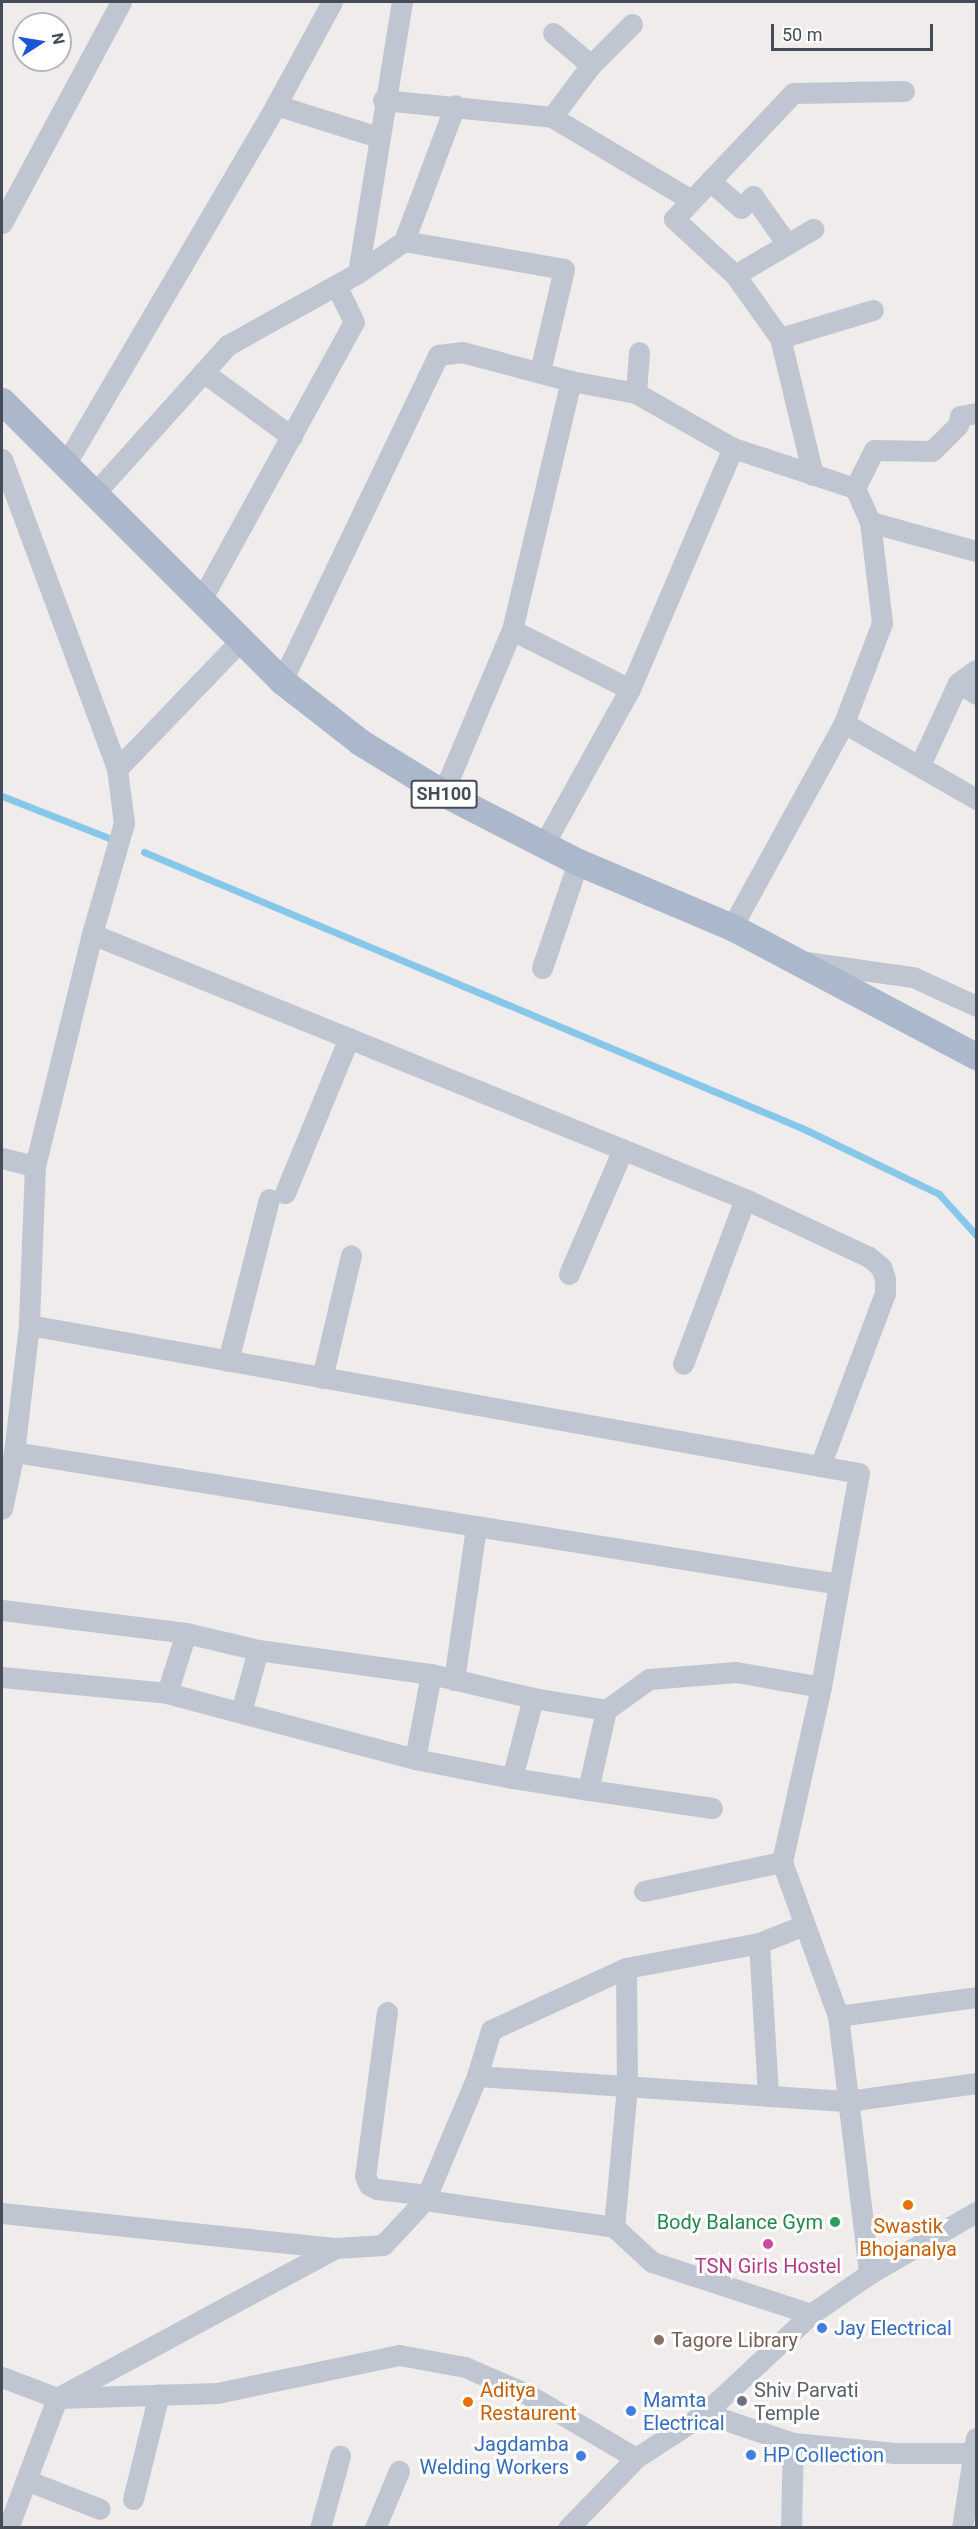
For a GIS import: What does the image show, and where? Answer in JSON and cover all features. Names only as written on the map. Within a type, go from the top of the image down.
[{"type":"main road","name":"SH100","points":[[2,401],[282,681],[360,742],[443,793],[578,862],[732,927],[976,1056]]},
{"type":"street","points":[[2,224],[121,2]]},
{"type":"street","points":[[65,465],[276,105],[332,2]]},
{"type":"street","points":[[358,273],[383,100],[402,2]]},
{"type":"street","points":[[552,117],[591,65],[632,24]]},
{"type":"street","points":[[553,33],[591,65]]},
{"type":"street","points":[[813,475],[780,338],[735,275],[674,219],[793,93],[903,91]]},
{"type":"street","points":[[383,100],[455,105],[552,117],[692,200]]},
{"type":"street","points":[[276,105],[378,137]]},
{"type":"street","points":[[95,494],[228,345],[358,273],[404,241],[455,105]]},
{"type":"street","points":[[710,181],[741,208],[753,196],[787,244]]},
{"type":"street","points":[[735,275],[813,229]]},
{"type":"street","points":[[404,241],[564,269],[540,371]]},
{"type":"street","points":[[201,600],[354,322],[336,285]]},
{"type":"street","points":[[780,338],[873,310]]},
{"type":"street","points":[[282,681],[438,355],[462,352],[571,381],[636,393],[734,448],[855,488],[870,522],[882,623],[844,723],[732,927]]},
{"type":"street","points":[[636,393],[639,352]]},
{"type":"street","points":[[203,372],[292,437]]},
{"type":"street","points":[[443,793],[512,630],[571,381]]},
{"type":"street","points":[[855,488],[874,450],[932,451],[958,425],[960,416],[976,412]]},
{"type":"street","points":[[544,844],[630,689],[734,448]]},
{"type":"street","points":[[2,459],[117,769],[124,823],[92,933],[35,1166],[29,1325],[14,1452],[2,1509]]},
{"type":"street","points":[[870,522],[976,551]]},
{"type":"street","points":[[512,630],[630,689]]},
{"type":"street","points":[[117,769],[241,640]]},
{"type":"street","points":[[920,765],[958,683],[976,670]]},
{"type":"street","points":[[958,683],[976,694]]},
{"type":"street","points":[[844,723],[976,799]]},
{"type":"street","points":[[542,968],[578,862]]},
{"type":"street","points":[[92,933],[745,1199],[869,1257],[880,1267],[885,1279],[885,1293],[820,1466]]},
{"type":"street","points":[[799,961],[913,977],[976,1006]]},
{"type":"street","points":[[228,1361],[277,1196],[349,1038]]},
{"type":"street","points":[[568,1274],[623,1149]]},
{"type":"street","points":[[2,1158],[35,1166]]},
{"type":"street","points":[[683,1364],[745,1199]]},
{"type":"street","points":[[322,1377],[351,1255]]},
{"type":"street","points":[[29,1325],[859,1473],[821,1687],[782,1863],[838,2016],[868,2274]]},
{"type":"street","points":[[14,1452],[839,1584]]},
{"type":"street","points":[[454,1680],[476,1527]]},
{"type":"street","points":[[2,1610],[186,1634],[258,1650],[431,1674],[532,1698],[606,1710]]},
{"type":"street","points":[[167,1693],[186,1634]]},
{"type":"street","points":[[242,1712],[258,1650]]},
{"type":"street","points":[[588,1790],[606,1710],[649,1679],[735,1672],[821,1687]]},
{"type":"street","points":[[415,1759],[431,1674]]},
{"type":"street","points":[[2,1677],[167,1693],[415,1759],[512,1778],[712,1808]]},
{"type":"street","points":[[512,1778],[532,1698]]},
{"type":"street","points":[[644,1891],[782,1863]]},
{"type":"street","points":[[2,2213],[336,2248],[383,2245],[426,2197],[477,2076],[491,2030],[626,1968],[759,1943],[804,1925]]},
{"type":"street","points":[[759,1943],[768,2096]]},
{"type":"street","points":[[614,2227],[627,2086],[626,1968]]},
{"type":"street","points":[[838,2016],[976,1997]]},
{"type":"street","points":[[387,2012],[365,2176],[369,2185],[377,2189],[614,2227],[652,2262],[811,2314]]},
{"type":"street","points":[[477,2076],[848,2101],[976,2084]]},
{"type":"street","points":[[568,2528],[636,2458],[705,2413],[811,2314],[868,2274],[976,2212]]},
{"type":"street","points":[[8,2528],[57,2398],[336,2248]]},
{"type":"street","points":[[2,2377],[57,2398],[217,2393],[399,2355],[465,2367],[518,2390],[636,2458]]},
{"type":"street","points":[[133,2499],[159,2394]]},
{"type":"street","points":[[705,2413],[793,2443],[895,2453],[975,2446],[962,2528]]},
{"type":"street","points":[[790,2528],[793,2443]]},
{"type":"street","points":[[320,2528],[340,2456]]},
{"type":"street","points":[[375,2528],[399,2471]]},
{"type":"street","points":[[26,2480],[100,2510]]},
{"type":"waterway","points":[[2,796],[109,838]]},
{"type":"waterway","points":[[144,852],[802,1128],[939,1194],[976,1235]]},
{"type":"place","name":"Swastik Bhojanalya","points":[[908,2205]]},
{"type":"place","name":"Body Balance Gym","points":[[835,2222]]},
{"type":"place","name":"TSN Girls Hostel","points":[[768,2244]]},
{"type":"place","name":"Jay Electrical","points":[[822,2328]]},
{"type":"place","name":"Tagore Library","points":[[659,2340]]},
{"type":"place","name":"Shiv Parvati Temple","points":[[742,2401]]},
{"type":"place","name":"Aditya Restaurent","points":[[468,2402]]},
{"type":"place","name":"Mamta Electrical","points":[[631,2411]]},
{"type":"place","name":"HP Collection","points":[[751,2455]]},
{"type":"place","name":"Jagdamba Welding Workers","points":[[581,2456]]}]
